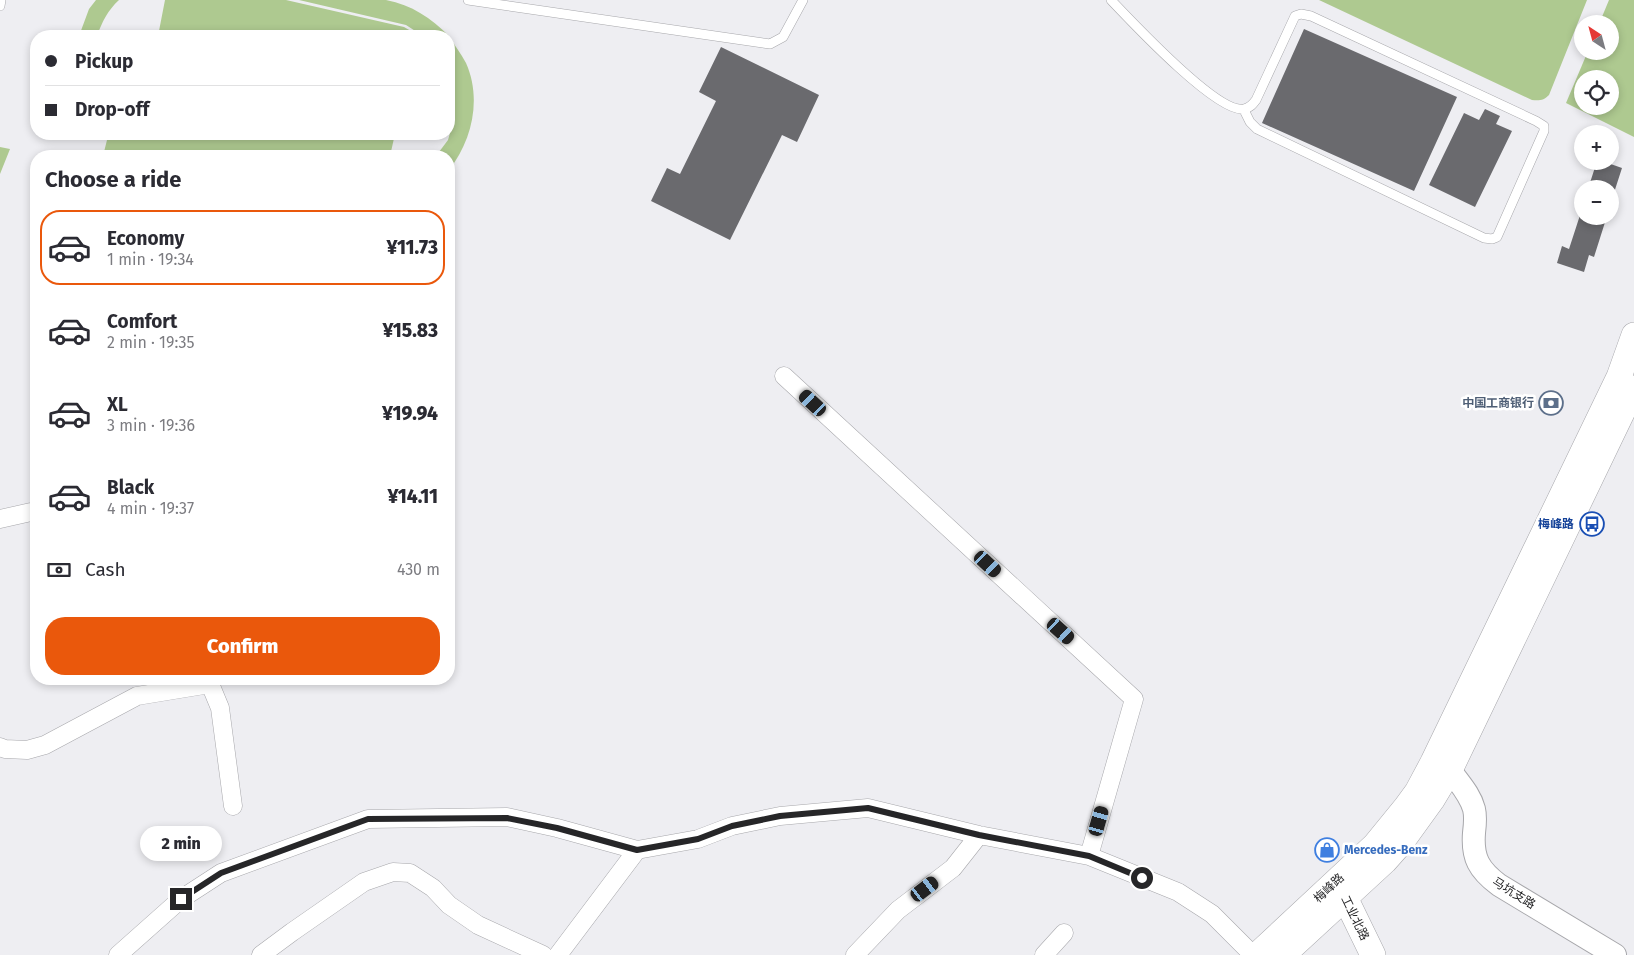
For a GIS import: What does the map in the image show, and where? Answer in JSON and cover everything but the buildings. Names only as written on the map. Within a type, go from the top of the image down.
[{"type":"main road","points":[[1629,380],[1634,335]]},
{"type":"main road","name":"梅峰路","points":[[1257,955],[1401,843],[1432,800],[1450,770],[1629,380]]},
{"type":"main road","name":"梅峰路","points":[[1284,955],[1341,889],[1417,792],[1629,380]]},
{"type":"main road","name":"工业北路","points":[[1341,889],[1373,955]]},
{"type":"street","points":[[784,376],[1134,698],[1089,856]]},
{"type":"street","points":[[0,519],[30,512]]},
{"type":"street","points":[[0,748],[27,750],[45,745],[138,696],[194,685]]},
{"type":"street","points":[[210,685],[220,708],[233,806]]},
{"type":"street","name":"马坑支路","points":[[1450,770],[1469,797],[1474,811],[1474,849],[1478,864],[1486,876],[1615,955]]},
{"type":"street","points":[[118,955],[181,899],[221,873],[368,819],[507,818],[557,828],[637,850],[698,839],[732,826],[780,816],[868,808],[979,835],[1089,856],[1178,892],[1212,914],[1253,955]]},
{"type":"street","points":[[855,955],[898,910],[953,868],[979,835]]},
{"type":"street","points":[[558,955],[637,850]]},
{"type":"street","points":[[262,955],[364,882],[393,872],[410,873],[433,888],[450,905],[478,925],[542,955]]},
{"type":"street","points":[[1044,955],[1064,933]]},
{"type":"lane","points":[[0,6],[1,0]]},
{"type":"lane","points":[[468,0],[770,44],[784,37],[803,0]]},
{"type":"lane","points":[[1111,0],[1155,45],[1207,93],[1237,109],[1244,110],[1251,107],[1256,100],[1295,16],[1301,14],[1311,16],[1536,121],[1544,126],[1544,131],[1497,237],[1492,239],[1484,238],[1257,129],[1250,122],[1244,110]]},
{"type":"green space","points":[[96,0],[119,0],[106,16],[99,30],[81,30],[89,9]]},
{"type":"green space","points":[[165,0],[286,0],[404,27],[409,30],[159,30]]},
{"type":"green space","points":[[299,0],[386,0],[413,9],[443,30],[414,30],[406,25]]},
{"type":"green space","points":[[1319,0],[1587,0],[1581,15],[1574,15],[1574,32],[1549,95],[1544,99],[1532,100]]},
{"type":"green space","points":[[1609,0],[1634,0],[1634,137],[1619,130],[1619,125],[1610,125],[1590,115],[1619,115],[1619,70],[1580,70],[1584,60],[1619,60],[1619,15],[1603,15]]},
{"type":"green space","points":[[455,46],[466,63],[471,77],[474,105],[469,133],[455,162],[455,150],[440,150],[448,140],[455,140]]},
{"type":"green space","points":[[1574,84],[1574,107],[1566,103]]},
{"type":"green space","points":[[107,140],[394,140],[391,150],[104,150]]},
{"type":"green space","points":[[0,147],[10,149],[0,174]]},
{"type":"place","name":"中国工商银行","points":[[1551,403]]},
{"type":"place","name":"梅峰路","points":[[1592,524]]},
{"type":"place","name":"Mercedes-Benz","points":[[1327,850]]},
{"type":"route","points":[[181,899],[221,873],[368,819],[507,818],[557,828],[637,850],[698,839],[732,826],[780,816],[868,808],[979,835],[1089,856],[1142,878]]}]
